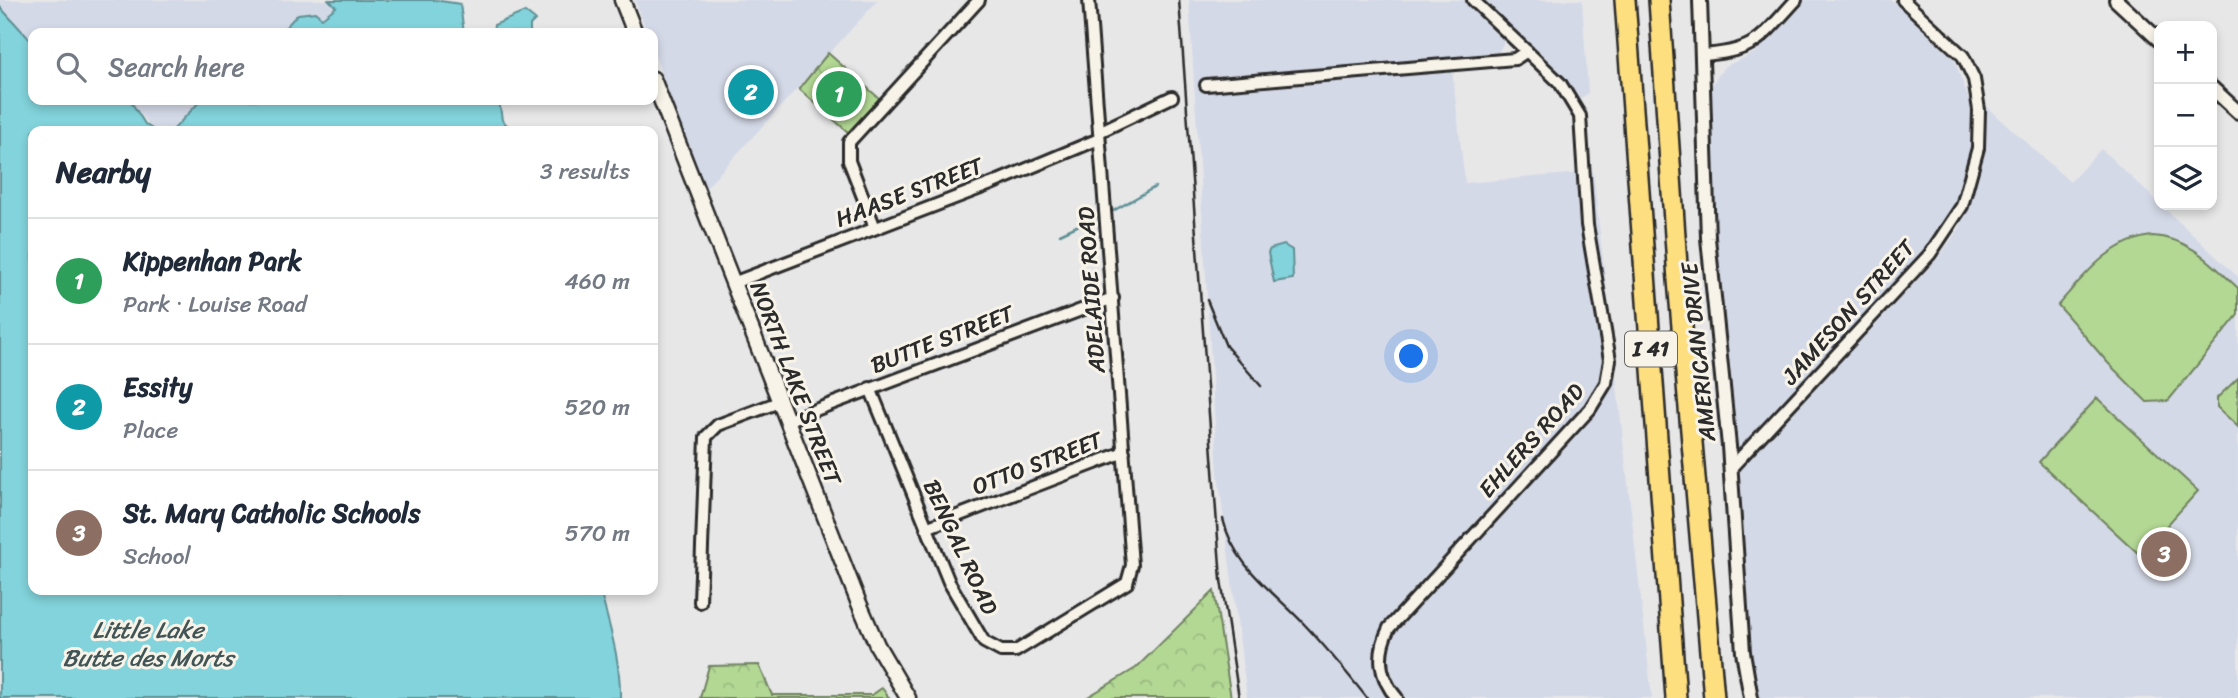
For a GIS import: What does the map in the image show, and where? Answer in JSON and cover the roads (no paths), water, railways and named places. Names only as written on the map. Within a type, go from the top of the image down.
[{"type":"highway","name":"I 41","points":[[1625,0],[1676,698]]},
{"type":"highway","name":"I 41","points":[[1659,0],[1678,280],[1714,698]]},
{"type":"main road","points":[[622,0],[633,28]]},
{"type":"main road","name":"NORTH LAKE STREET","points":[[658,92],[870,630],[908,698]]},
{"type":"street","points":[[875,228],[849,161],[849,142],[979,0]]},
{"type":"street","name":"ADELAIDE ROAD","points":[[1089,0],[1124,452],[1132,565],[1130,578]]},
{"type":"street","name":"EHLERS ROAD","points":[[1397,698],[1387,685],[1380,662],[1384,638],[1389,628],[1590,409],[1602,392],[1609,371],[1607,338],[1587,225],[1580,116],[1567,91],[1474,0]]},
{"type":"street","name":"AMERICAN DRIVE","points":[[1700,0],[1708,238],[1730,469],[1744,663],[1751,698]]},
{"type":"street","points":[[1701,54],[1734,51],[1754,44],[1796,0]]},
{"type":"street","name":"JAMESON STREET","points":[[1730,469],[1942,241],[1962,206],[1974,169],[1980,128],[1977,95],[1970,69],[1954,47],[1903,0]]},
{"type":"street","points":[[2116,0],[2154,35]]},
{"type":"street","points":[[1206,85],[1516,59],[1527,51]]},
{"type":"street","points":[[2217,93],[2238,112]]},
{"type":"street","name":"HAASE STREET","points":[[733,283],[875,228],[1099,135],[1172,97]]},
{"type":"street","name":"BUTTE STREET","points":[[786,421],[1113,298]]},
{"type":"street","name":"BENGAL ROAD","points":[[870,388],[949,582],[980,636],[989,646],[1001,651],[1021,648],[1122,587],[1130,578]]},
{"type":"street","points":[[700,602],[706,437],[718,425],[779,402]]},
{"type":"street","name":"OTTO STREET","points":[[926,528],[1124,452]]},
{"type":"water","points":[[329,0],[434,0],[460,4],[463,28],[285,28],[298,14],[315,12],[322,18],[336,7]]},
{"type":"water","name":"Little Lake Butte des Morts","points":[[0,7],[28,38],[28,105],[133,105],[148,126],[28,126],[28,595],[601,595],[616,657],[620,698],[0,698]]},
{"type":"water","points":[[525,12],[535,20],[530,28],[494,28],[494,25]]},
{"type":"water","points":[[196,105],[500,105],[502,120],[508,126],[177,126]]},
{"type":"water","points":[[1284,245],[1292,250],[1293,279],[1274,282],[1268,253],[1270,249]]},
{"type":"waterway","points":[[1113,211],[1155,187]]},
{"type":"waterway","points":[[1060,234],[1098,216]]},
{"type":"railway","points":[[1179,0],[1221,580],[1239,698]]},
{"type":"railway","points":[[1207,300],[1226,346],[1261,386]]},
{"type":"railway","points":[[1223,519],[1228,536],[1245,564],[1312,633],[1367,698]]},
{"type":"place","name":"Essity","points":[[751,92]]},
{"type":"place","name":"Kippenhan Park","points":[[839,94]]},
{"type":"place","name":"St. Mary Catholic Schools","points":[[2164,554]]}]
